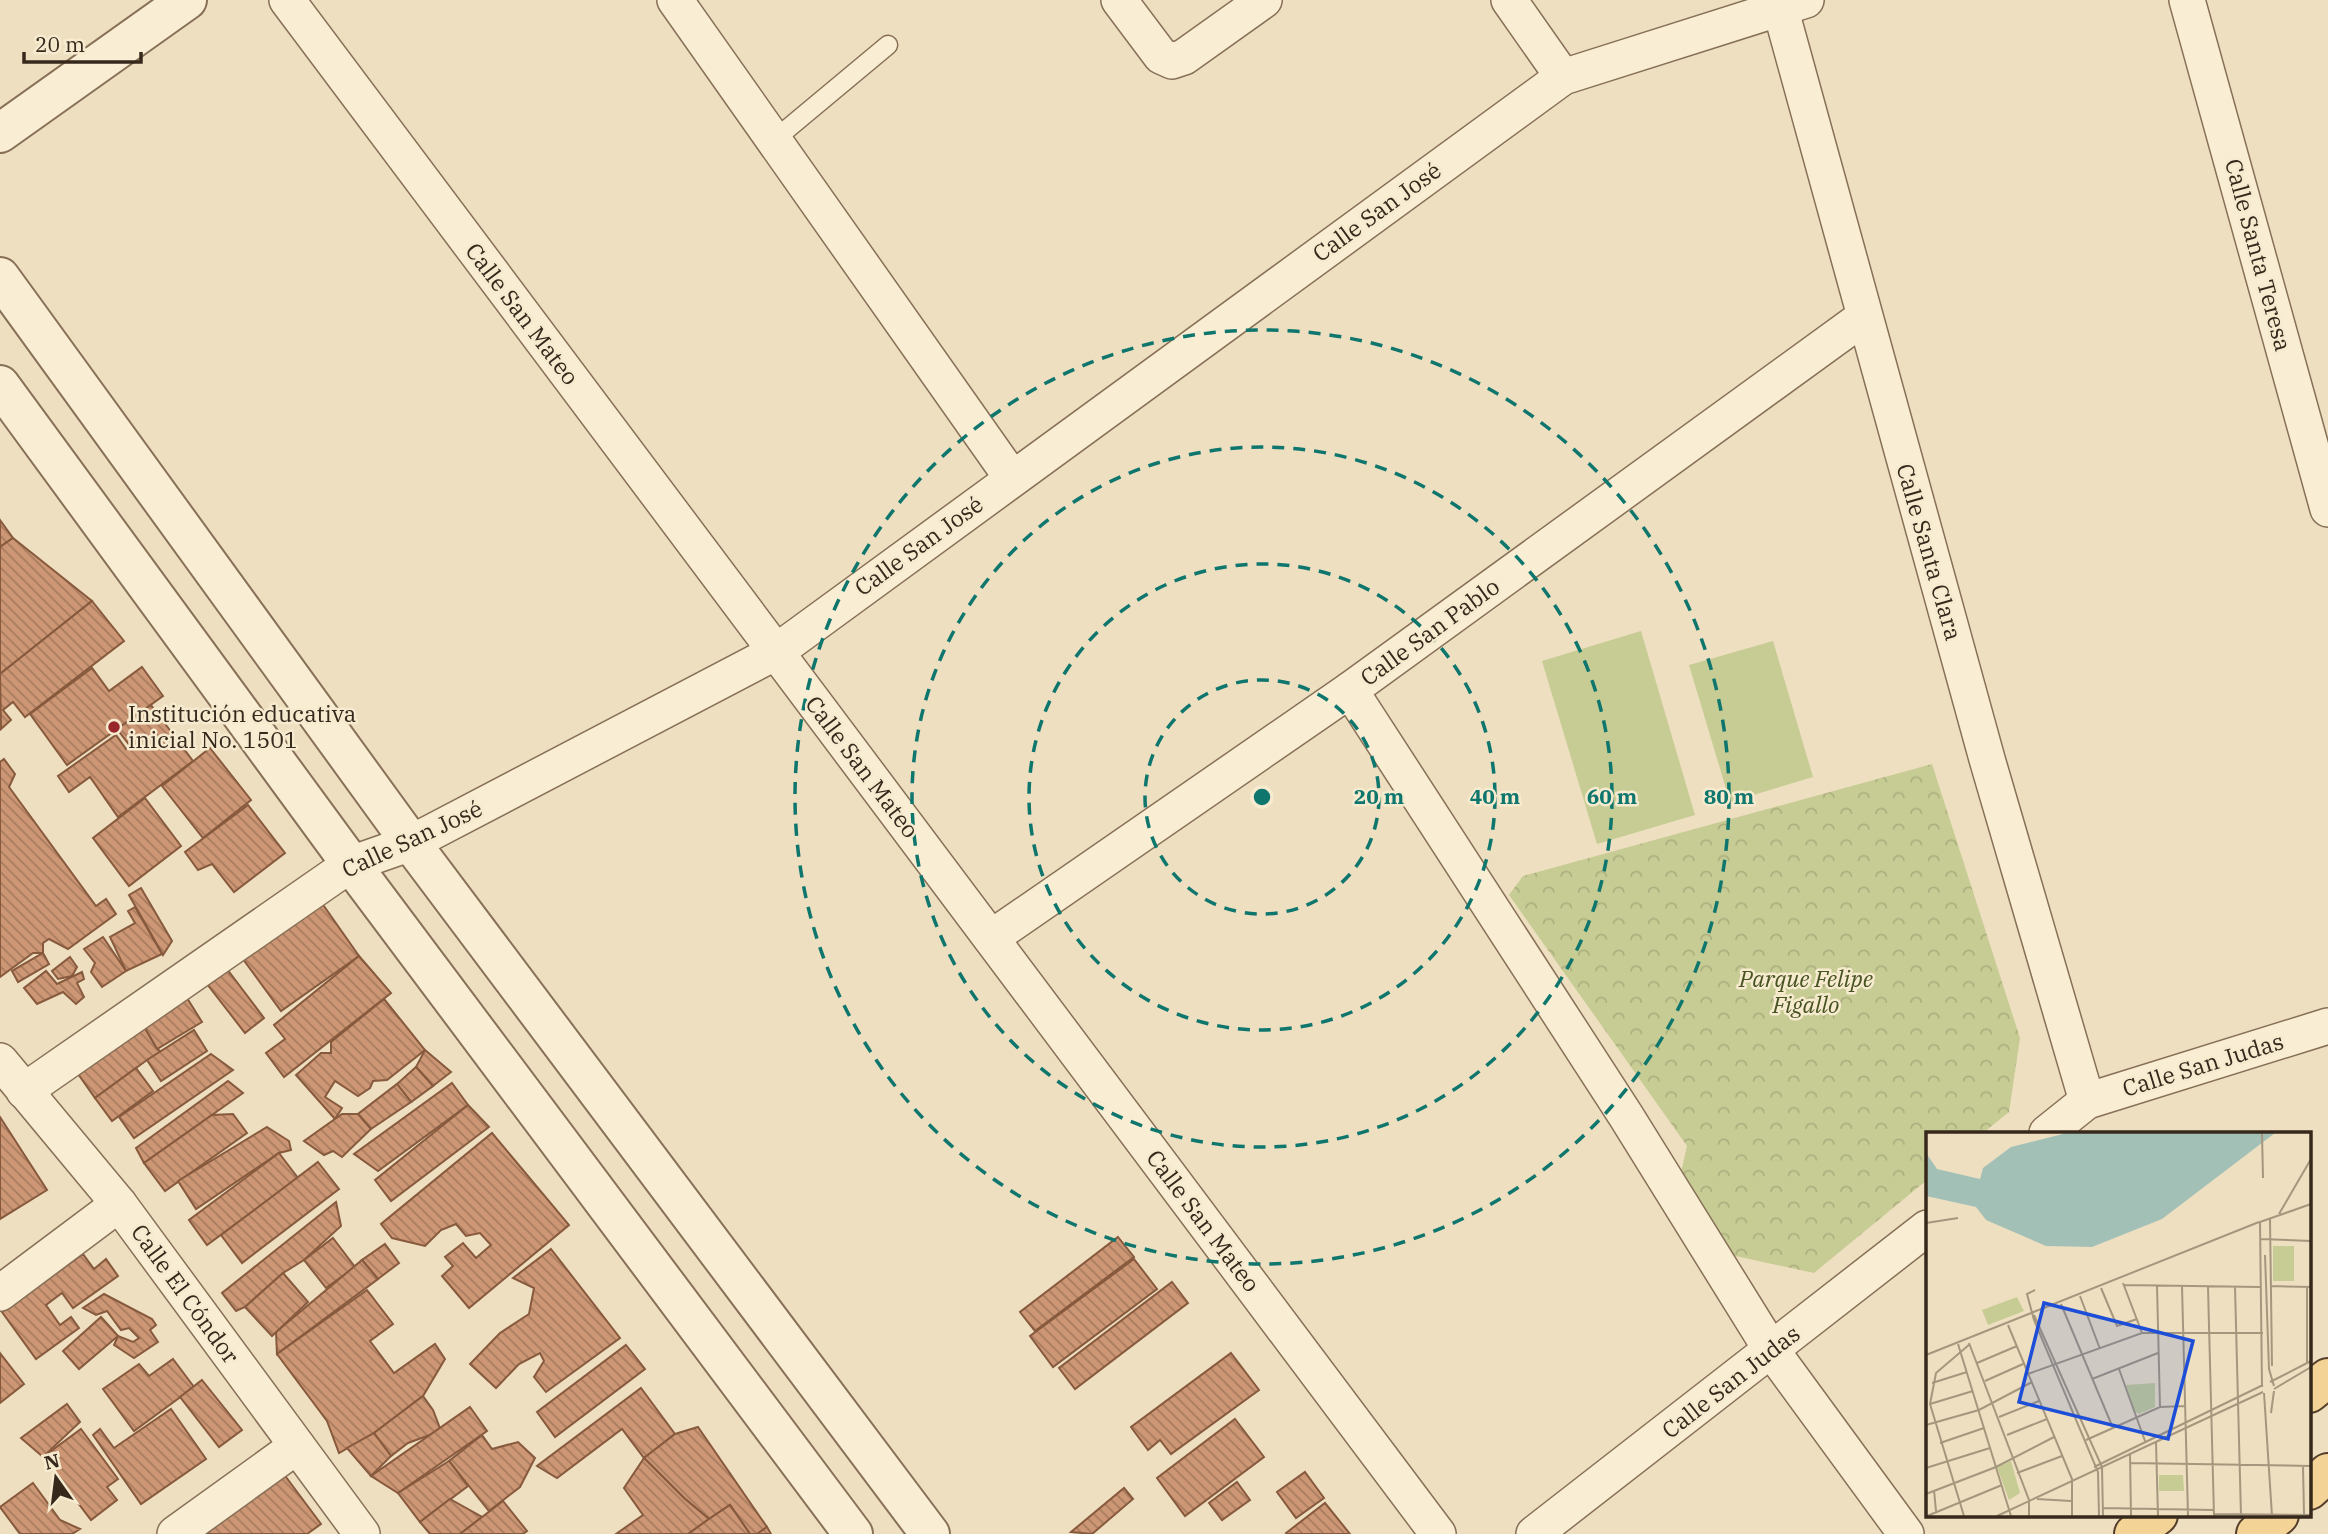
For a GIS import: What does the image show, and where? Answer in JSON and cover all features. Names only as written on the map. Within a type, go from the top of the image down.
[{"type":"main road","points":[[2310,1392],[2328,1378]]},
{"type":"main road","points":[[2310,1489],[2328,1474]]},
{"type":"main road","points":[[2134,1534],[2157,1516]]},
{"type":"main road","points":[[2256,1534],[2278,1516]]},
{"type":"street","points":[[0,133],[187,0]]},
{"type":"street","name":"Calle San Mateo","points":[[287,0],[1438,1534]]},
{"type":"street","points":[[675,0],[1012,478]]},
{"type":"street","points":[[1119,0],[1161,56],[1172,61],[1184,57],[1264,0]]},
{"type":"street","points":[[1509,0],[1563,77]]},
{"type":"street","name":"Calle Santa Teresa","points":[[2188,0],[2328,509]]},
{"type":"street","name":"Calle San José","points":[[24,1091],[351,864],[411,843],[776,652],[1563,77],[1788,2]]},
{"type":"street","name":"Calle Santa Clara","points":[[1788,2],[1864,317],[2024,892],[2087,1101]]},
{"type":"street","points":[[0,277],[411,843],[930,1534]]},
{"type":"street","name":"Calle San Pablo","points":[[990,938],[1350,690],[1864,317]]},
{"type":"street","points":[[0,385],[351,864],[853,1534]]},
{"type":"street","points":[[1350,690],[1626,1116],[1772,1351],[1906,1534]]},
{"type":"street","name":"Calle San Judas","points":[[2048,1132],[2087,1101],[2328,1026]]},
{"type":"street","name":"Calle El Cóndor","points":[[0,1061],[119,1204],[362,1534]]},
{"type":"street","points":[[0,1293],[119,1204]]},
{"type":"street","name":"Calle San Judas","points":[[1534,1534],[1926,1229]]},
{"type":"street","points":[[176,1534],[297,1446]]},
{"type":"lane","points":[[774,140],[888,45]]},
{"type":"green space","points":[[1641,631],[1695,815],[1597,844],[1542,661]]},
{"type":"green space","points":[[1773,641],[1813,777],[1730,802],[1689,665]]},
{"type":"green space","name":"Parque Felipe Figallo","points":[[1932,764],[2020,1038],[2009,1112],[1984,1132],[1926,1132],[1926,1181],[1814,1273],[1731,1255],[1679,1181],[1687,1146],[1509,895],[1523,876]]},
{"type":"building","points":[[0,520],[13,538],[0,547]]},
{"type":"building","points":[[13,538],[92,601],[0,674],[0,547]]},
{"type":"building","points":[[92,601],[124,641],[25,717],[13,702],[3,710],[11,720],[1,729],[0,674]]},
{"type":"building","points":[[142,667],[163,696],[67,765],[30,714],[92,668],[109,691]]},
{"type":"building","points":[[151,705],[193,761],[118,817],[90,777],[69,792],[58,776],[116,735],[126,749],[130,746],[117,729]]},
{"type":"building","points":[[210,748],[251,800],[203,838],[162,786]]},
{"type":"building","points":[[4,759],[15,774],[9,787],[96,906],[106,899],[116,914],[68,949],[49,939],[43,943],[43,953],[33,953],[0,977],[0,762]]},
{"type":"building","points":[[145,798],[181,846],[129,886],[93,838]]},
{"type":"building","points":[[248,805],[285,853],[234,892],[212,864],[198,870],[185,852]]},
{"type":"building","points":[[141,888],[172,941],[163,955],[129,895]]},
{"type":"building","points":[[319,899],[359,956],[281,1011],[240,955]]},
{"type":"building","points":[[135,907],[162,954],[126,971],[110,937],[135,923],[128,911]]},
{"type":"building","points":[[103,937],[126,971],[102,987],[91,972],[95,963],[84,949]]},
{"type":"building","points":[[43,953],[49,964],[18,982],[12,971]]},
{"type":"building","points":[[359,956],[391,993],[284,1077],[266,1053],[285,1039],[274,1025]]},
{"type":"building","points":[[70,957],[77,967],[72,976],[58,979],[52,971]]},
{"type":"building","points":[[227,969],[264,1018],[245,1033],[207,984]]},
{"type":"building","points":[[46,971],[57,984],[82,972],[84,979],[77,983],[84,997],[76,1004],[63,992],[37,1004],[24,988]]},
{"type":"building","points":[[187,998],[202,1022],[157,1049],[143,1025]]},
{"type":"building","points":[[384,999],[425,1050],[387,1080],[373,1081],[370,1088],[358,1096],[335,1081],[325,1097],[342,1108],[335,1119],[296,1075],[321,1053],[331,1053],[331,1042]]},
{"type":"building","points":[[143,1025],[157,1049],[162,1052],[95,1098],[76,1071]]},
{"type":"building","points":[[194,1030],[207,1051],[161,1081],[147,1060]]},
{"type":"building","points":[[425,1050],[451,1072],[433,1086],[416,1067]]},
{"type":"building","points":[[211,1054],[233,1070],[134,1138],[119,1117]]},
{"type":"building","points":[[416,1067],[433,1086],[411,1102],[397,1084]]},
{"type":"building","points":[[136,1068],[153,1091],[112,1121],[95,1098]]},
{"type":"building","points":[[228,1081],[243,1093],[144,1163],[136,1148]]},
{"type":"building","points":[[452,1083],[468,1105],[378,1171],[354,1154]]},
{"type":"building","points":[[397,1084],[411,1102],[371,1129],[358,1114]]},
{"type":"building","points":[[468,1105],[489,1127],[391,1201],[375,1180]]},
{"type":"building","points":[[233,1114],[247,1133],[165,1191],[144,1163],[212,1115]]},
{"type":"building","points":[[342,1114],[358,1114],[371,1129],[342,1157],[333,1151],[324,1155],[304,1141]]},
{"type":"building","points":[[0,1117],[47,1190],[0,1219]]},
{"type":"building","points":[[267,1127],[289,1141],[291,1150],[279,1153],[196,1209],[178,1181]]},
{"type":"building","points":[[492,1133],[569,1225],[469,1308],[442,1276],[453,1266],[445,1257],[463,1243],[476,1258],[491,1245],[480,1233],[466,1236],[456,1224],[441,1230],[425,1246],[392,1238],[381,1224]]},
{"type":"building","points":[[279,1153],[298,1178],[207,1245],[189,1220]]},
{"type":"building","points":[[318,1162],[339,1189],[242,1263],[221,1235]]},
{"type":"building","points":[[336,1202],[341,1226],[304,1260],[283,1273],[245,1307],[236,1311],[222,1293]]},
{"type":"building","points":[[1118,1237],[1134,1257],[1035,1331],[1020,1312]]},
{"type":"building","points":[[333,1238],[355,1267],[326,1288],[304,1260]]},
{"type":"building","points":[[385,1244],[399,1263],[378,1279],[362,1260]]},
{"type":"building","points":[[551,1249],[620,1338],[546,1392],[534,1377],[544,1361],[540,1353],[519,1364],[496,1388],[470,1364],[500,1333],[529,1314],[534,1288],[513,1278]]},
{"type":"building","points":[[83,1254],[94,1269],[106,1259],[118,1276],[73,1308],[62,1293],[46,1305],[60,1325],[71,1317],[79,1328],[36,1359],[2,1312]]},
{"type":"building","points":[[1134,1259],[1157,1289],[1053,1367],[1030,1336]]},
{"type":"building","points":[[362,1260],[378,1279],[277,1354],[276,1332]]},
{"type":"building","points":[[283,1273],[308,1302],[272,1336],[245,1307]]},
{"type":"building","points":[[1172,1282],[1188,1303],[1075,1389],[1059,1368]]},
{"type":"building","points":[[367,1290],[393,1324],[370,1341],[394,1373],[435,1344],[445,1359],[423,1396],[374,1433],[339,1453],[327,1421],[277,1354]]},
{"type":"building","points":[[104,1294],[152,1319],[156,1325],[150,1330],[158,1342],[134,1358],[114,1345],[118,1336],[133,1342],[139,1338],[129,1328],[121,1330],[107,1311],[96,1315],[83,1308]]},
{"type":"building","points":[[101,1317],[118,1336],[79,1369],[63,1351]]},
{"type":"building","points":[[626,1345],[645,1369],[555,1437],[537,1412]]},
{"type":"building","points":[[0,1353],[24,1384],[0,1403]]},
{"type":"building","points":[[1231,1353],[1259,1390],[1171,1454],[1160,1440],[1148,1450],[1131,1427]]},
{"type":"building","points":[[173,1359],[194,1387],[134,1431],[103,1389],[139,1364],[149,1376]]},
{"type":"building","points":[[202,1380],[242,1430],[219,1447],[180,1397]]},
{"type":"building","points":[[641,1388],[675,1434],[644,1458],[622,1429],[557,1478],[537,1466]]},
{"type":"building","points":[[423,1396],[433,1410],[441,1431],[408,1443],[391,1456],[374,1433]]},
{"type":"building","points":[[67,1404],[80,1422],[43,1457],[21,1438]]},
{"type":"building","points":[[470,1407],[487,1431],[398,1493],[371,1476]]},
{"type":"building","points":[[171,1409],[206,1459],[141,1504],[93,1435],[100,1429],[114,1448]]},
{"type":"building","points":[[1235,1419],[1264,1457],[1185,1516],[1157,1478]]},
{"type":"building","points":[[698,1427],[767,1527],[757,1534],[750,1534],[730,1505],[709,1519],[644,1458],[675,1434]]},
{"type":"building","points":[[81,1429],[118,1479],[107,1487],[117,1500],[91,1520],[43,1457]]},
{"type":"building","points":[[374,1433],[391,1456],[371,1476],[347,1448]]},
{"type":"building","points":[[482,1435],[492,1449],[518,1442],[535,1458],[520,1487],[489,1511],[449,1461]]},
{"type":"building","points":[[644,1458],[709,1519],[688,1534],[616,1534],[643,1515],[624,1488]]},
{"type":"building","points":[[449,1461],[468,1486],[420,1522],[398,1493]]},
{"type":"building","points":[[1305,1472],[1324,1498],[1296,1518],[1277,1492]]},
{"type":"building","points":[[283,1473],[321,1524],[307,1534],[201,1534]]},
{"type":"building","points":[[1237,1482],[1250,1500],[1222,1520],[1209,1503]]},
{"type":"building","points":[[33,1483],[60,1520],[80,1529],[72,1534],[20,1534],[0,1507]]},
{"type":"building","points":[[1124,1488],[1133,1499],[1092,1534],[1071,1532]]},
{"type":"building","points":[[450,1499],[482,1517],[460,1534],[430,1534],[420,1522]]},
{"type":"building","points":[[503,1501],[527,1531],[523,1534],[460,1534]]},
{"type":"building","points":[[1325,1503],[1350,1534],[1286,1533]]},
{"type":"building","points":[[730,1505],[750,1534],[688,1534],[709,1519]]},
{"type":"building","points":[[767,1527],[771,1534],[757,1534]]},
{"type":"place","name":"Institución educativa inicial No. 1501","points":[[114,727]]}]
